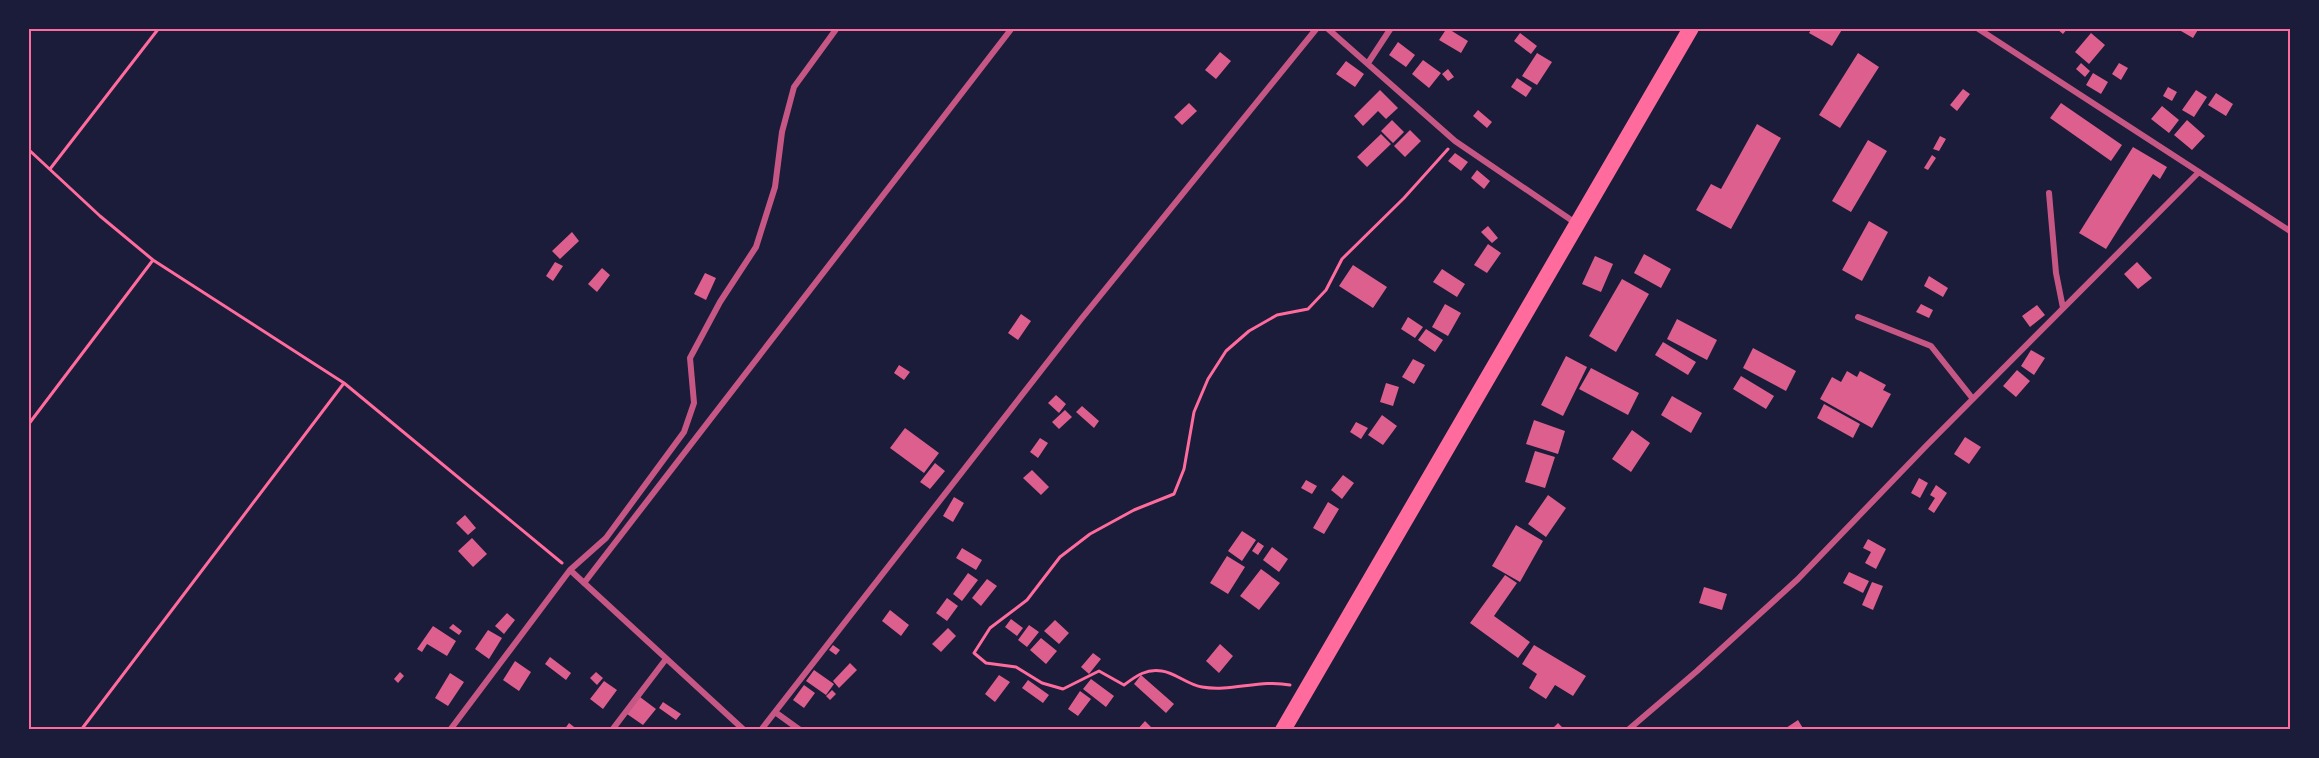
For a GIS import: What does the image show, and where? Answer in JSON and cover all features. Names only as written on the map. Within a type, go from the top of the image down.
[{"type":"highway","points":[[1283,729],[1690,28]]},
{"type":"street","points":[[450,729],[570,570],[606,538],[684,432],[694,403],[690,358],[720,302],[756,247],[776,187],[782,132],[794,87],[837,28]]},
{"type":"street","points":[[584,583],[1012,28]]},
{"type":"street","points":[[761,729],[1082,318],[1317,28]]},
{"type":"street","points":[[1328,28],[1455,141],[1577,224]]},
{"type":"street","points":[[1368,63],[1391,28]]},
{"type":"street","points":[[1977,28],[2290,231]]},
{"type":"street","points":[[1628,729],[1697,671],[1798,579],[2199,172]]},
{"type":"street","points":[[2049,194],[2056,273],[2063,308]]},
{"type":"street","points":[[1858,317],[1931,346],[1973,399]]},
{"type":"street","points":[[570,570],[744,729]]},
{"type":"street","points":[[612,729],[666,659]]},
{"type":"street","points":[[775,711],[800,729]]},
{"type":"path","points":[[50,169],[159,28]]},
{"type":"path","points":[[1307,688],[1276,682],[1201,687],[1162,671],[1140,672],[1124,685],[1099,671],[1063,689],[1042,683],[1016,667],[986,663],[974,653],[990,628],[1027,600],[1060,557],[1090,534],[1125,515],[1174,494],[1184,469],[1194,412],[1208,379],[1226,351],[1249,331],[1277,315],[1308,309],[1326,290],[1342,259],[1404,198],[1455,141]]},
{"type":"path","points":[[28,150],[100,216],[153,260],[344,384],[570,570]]},
{"type":"path","points":[[28,424],[153,260]]},
{"type":"path","points":[[81,729],[344,384]]},
{"type":"building","points":[[1447,28],[1468,41],[1461,53],[1439,40]]},
{"type":"building","points":[[1812,28],[1843,28],[1832,46],[1809,33]]},
{"type":"building","points":[[2056,28],[2068,28],[2063,34]]},
{"type":"building","points":[[2182,28],[2199,28],[2193,38],[2181,31]]},
{"type":"building","points":[[1520,33],[1537,46],[1531,54],[1514,41]]},
{"type":"building","points":[[2091,33],[2105,45],[2089,64],[2075,52]]},
{"type":"building","points":[[1398,42],[1415,55],[1406,67],[1389,55]]},
{"type":"building","points":[[1220,52],[1231,61],[1216,79],[1205,70]]},
{"type":"building","points":[[1537,53],[1552,62],[1537,85],[1522,76]]},
{"type":"building","points":[[1858,53],[1879,67],[1840,128],[1819,115]]},
{"type":"building","points":[[1423,60],[1441,73],[1429,88],[1412,74]]},
{"type":"building","points":[[1346,61],[1364,74],[1355,87],[1336,74]]},
{"type":"building","points":[[2081,63],[2090,71],[2085,77],[2076,69]]},
{"type":"building","points":[[2119,63],[2128,68],[2121,80],[2112,74]]},
{"type":"building","points":[[1448,69],[1454,77],[1448,81],[1442,74]]},
{"type":"building","points":[[2093,73],[2108,82],[2101,94],[2086,85]]},
{"type":"building","points":[[1517,78],[1532,88],[1526,97],[1511,87]]},
{"type":"building","points":[[2168,87],[2177,92],[2172,101],[2163,96]]},
{"type":"building","points":[[1963,89],[1970,94],[1957,111],[1950,105]]},
{"type":"building","points":[[1380,90],[1398,108],[1386,119],[1378,111],[1363,126],[1354,116]]},
{"type":"building","points":[[2196,90],[2207,97],[2194,117],[2182,110]]},
{"type":"building","points":[[2216,93],[2233,104],[2226,116],[2208,105]]},
{"type":"building","points":[[1189,103],[1197,111],[1182,125],[1174,117]]},
{"type":"building","points":[[2061,103],[2122,145],[2111,161],[2050,118]]},
{"type":"building","points":[[2162,106],[2179,120],[2169,133],[2151,119]]},
{"type":"building","points":[[1478,110],[1492,122],[1487,128],[1473,116]]},
{"type":"building","points":[[1392,120],[1404,132],[1393,143],[1381,131]]},
{"type":"building","points":[[2187,120],[2205,136],[2192,150],[2174,135]]},
{"type":"building","points":[[1757,124],[1781,138],[1731,229],[1696,210],[1711,184],[1721,189]]},
{"type":"building","points":[[1410,130],[1421,141],[1405,157],[1394,146]]},
{"type":"building","points":[[1381,134],[1391,144],[1367,167],[1357,157]]},
{"type":"building","points":[[1940,136],[1946,139],[1939,151],[1933,149]]},
{"type":"building","points":[[1868,140],[1887,151],[1851,212],[1832,201]]},
{"type":"building","points":[[2133,147],[2167,167],[2160,179],[2153,174],[2106,249],[2079,233]]},
{"type":"building","points":[[1455,153],[1468,162],[1461,171],[1448,161]]},
{"type":"building","points":[[1932,155],[1936,158],[1928,170],[1924,168]]},
{"type":"building","points":[[1477,170],[1490,181],[1484,189],[1471,178]]},
{"type":"building","points":[[1869,221],[1888,232],[1862,281],[1842,270]]},
{"type":"building","points":[[1488,226],[1498,238],[1492,243],[1481,232]]},
{"type":"building","points":[[572,232],[579,241],[560,259],[552,251]]},
{"type":"building","points":[[1488,244],[1501,253],[1487,273],[1474,265]]},
{"type":"building","points":[[1644,254],[1671,269],[1661,288],[1634,273]]},
{"type":"building","points":[[1595,256],[1613,264],[1601,292],[1582,284]]},
{"type":"building","points":[[555,262],[563,266],[553,281],[546,276]]},
{"type":"building","points":[[2137,262],[2152,278],[2138,289],[2124,274]]},
{"type":"building","points":[[1353,265],[1387,287],[1373,308],[1339,286]]},
{"type":"building","points":[[602,268],[610,275],[597,292],[588,284]]},
{"type":"building","points":[[1442,269],[1465,284],[1457,297],[1433,282]]},
{"type":"building","points":[[705,273],[716,278],[706,300],[694,294]]},
{"type":"building","points":[[1929,276],[1948,288],[1943,297],[1924,286]]},
{"type":"building","points":[[1622,279],[1649,294],[1616,352],[1589,336]]},
{"type":"building","points":[[1445,304],[1461,313],[1448,336],[1432,327]]},
{"type":"building","points":[[1921,304],[1933,310],[1929,318],[1916,312]]},
{"type":"building","points":[[2037,305],[2045,315],[2030,327],[2022,316]]},
{"type":"building","points":[[1021,314],[1031,321],[1018,340],[1008,333]]},
{"type":"building","points":[[1408,317],[1423,327],[1415,338],[1401,329]]},
{"type":"building","points":[[1677,319],[1717,340],[1707,360],[1667,339]]},
{"type":"building","points":[[1426,329],[1443,340],[1435,352],[1418,340]]},
{"type":"building","points":[[1663,342],[1696,362],[1688,375],[1655,355]]},
{"type":"building","points":[[1753,348],[1796,371],[1786,391],[1743,368]]},
{"type":"building","points":[[2031,350],[2045,358],[2034,375],[2021,366]]},
{"type":"building","points":[[1566,356],[1587,367],[1563,416],[1541,405]]},
{"type":"building","points":[[1413,359],[1425,365],[1414,384],[1402,377]]},
{"type":"building","points":[[899,365],[910,372],[904,380],[894,373]]},
{"type":"building","points":[[1591,368],[1639,393],[1628,415],[1579,389]]},
{"type":"building","points":[[2017,370],[2030,381],[2016,397],[2003,386]]},
{"type":"building","points":[[1847,371],[1857,377],[1860,371],[1886,385],[1883,390],[1891,394],[1872,428],[1820,399],[1832,377],[1841,382]]},
{"type":"building","points":[[1741,376],[1774,396],[1766,409],[1733,389]]},
{"type":"building","points":[[1386,383],[1399,387],[1393,406],[1380,402]]},
{"type":"building","points":[[1056,395],[1066,404],[1059,413],[1048,403]]},
{"type":"building","points":[[1672,396],[1702,413],[1691,433],[1661,415]]},
{"type":"building","points":[[1824,404],[1860,424],[1853,438],[1817,418]]},
{"type":"building","points":[[1082,406],[1099,421],[1094,428],[1076,412]]},
{"type":"building","points":[[1065,410],[1072,417],[1059,429],[1052,422]]},
{"type":"building","points":[[1382,415],[1397,426],[1383,445],[1368,435]]},
{"type":"building","points":[[1534,420],[1565,431],[1558,454],[1526,444]]},
{"type":"building","points":[[1356,422],[1368,428],[1361,439],[1350,432]]},
{"type":"building","points":[[905,428],[939,453],[924,473],[890,448]]},
{"type":"building","points":[[1632,430],[1650,443],[1631,472],[1612,459]]},
{"type":"building","points":[[1965,437],[1981,447],[1969,464],[1954,454]]},
{"type":"building","points":[[1040,438],[1048,443],[1038,458],[1030,452]]},
{"type":"building","points":[[1535,451],[1555,457],[1545,488],[1525,482]]},
{"type":"building","points":[[935,463],[945,471],[930,489],[920,482]]},
{"type":"building","points":[[1032,470],[1049,487],[1041,495],[1023,478]]},
{"type":"building","points":[[1343,475],[1354,483],[1342,499],[1331,490]]},
{"type":"building","points":[[1919,478],[1928,483],[1920,498],[1911,493]]},
{"type":"building","points":[[1306,480],[1317,486],[1312,494],[1301,488]]},
{"type":"building","points":[[1936,485],[1947,493],[1934,513],[1928,509],[1935,498],[1930,495]]},
{"type":"building","points":[[1548,495],[1566,508],[1546,537],[1528,524]]},
{"type":"building","points":[[954,497],[964,503],[953,522],[943,516]]},
{"type":"building","points":[[1328,502],[1339,509],[1324,534],[1313,528]]},
{"type":"building","points":[[465,515],[476,528],[468,535],[456,523]]},
{"type":"building","points":[[1516,525],[1543,541],[1520,582],[1492,566]]},
{"type":"building","points":[[1242,531],[1256,540],[1242,561],[1228,551]]},
{"type":"building","points":[[472,538],[487,554],[473,567],[458,551]]},
{"type":"building","points":[[1868,539],[1886,549],[1876,569],[1865,563],[1871,552],[1863,548]]},
{"type":"building","points":[[1258,542],[1264,546],[1258,555],[1252,551]]},
{"type":"building","points":[[1272,547],[1288,559],[1279,572],[1263,560]]},
{"type":"building","points":[[962,548],[982,560],[976,570],[956,558]]},
{"type":"building","points":[[1227,556],[1245,567],[1228,594],[1210,583]]},
{"type":"building","points":[[1261,569],[1280,583],[1259,610],[1240,596]]},
{"type":"building","points":[[1849,572],[1869,581],[1863,593],[1843,583]]},
{"type":"building","points":[[968,573],[978,580],[962,601],[953,594]]},
{"type":"building","points":[[1505,575],[1517,583],[1494,616],[1530,642],[1518,658],[1470,623]]},
{"type":"building","points":[[987,579],[997,586],[981,606],[972,598]]},
{"type":"building","points":[[1872,582],[1883,586],[1873,610],[1862,605]]},
{"type":"building","points":[[1704,587],[1727,594],[1722,610],[1699,603]]},
{"type":"building","points":[[947,598],[958,606],[947,621],[936,613]]},
{"type":"building","points":[[890,610],[909,625],[901,636],[882,621]]},
{"type":"building","points":[[507,613],[515,620],[504,634],[495,626]]},
{"type":"building","points":[[1011,619],[1023,628],[1017,636],[1005,627]]},
{"type":"building","points":[[1055,620],[1069,633],[1059,644],[1044,631]]},
{"type":"building","points":[[453,624],[462,631],[459,635],[449,628]]},
{"type":"building","points":[[1029,625],[1039,632],[1027,647],[1018,640]]},
{"type":"building","points":[[433,626],[456,641],[447,656],[427,644],[422,652],[417,649]]},
{"type":"building","points":[[948,628],[956,636],[941,652],[932,644]]},
{"type":"building","points":[[488,630],[502,638],[489,659],[475,649]]},
{"type":"building","points":[[1041,638],[1057,651],[1046,664],[1030,650]]},
{"type":"building","points":[[1220,644],[1233,656],[1219,673],[1206,661]]},
{"type":"building","points":[[833,645],[840,650],[836,655],[829,650]]},
{"type":"building","points":[[1534,645],[1586,676],[1573,696],[1555,685],[1546,699],[1529,688],[1537,674],[1522,664]]},
{"type":"building","points":[[1093,653],[1101,659],[1089,674],[1081,667]]},
{"type":"building","points":[[550,657],[571,673],[566,680],[545,664]]},
{"type":"building","points":[[515,661],[531,672],[519,691],[503,680]]},
{"type":"building","points":[[850,663],[857,670],[839,688],[833,681]]},
{"type":"building","points":[[814,670],[834,684],[826,695],[806,681]]},
{"type":"building","points":[[400,672],[404,676],[398,683],[394,679]]},
{"type":"building","points":[[596,672],[603,678],[597,685],[590,678]]},
{"type":"building","points":[[450,673],[464,682],[448,706],[435,698]]},
{"type":"building","points":[[999,675],[1010,682],[995,702],[985,694]]},
{"type":"building","points":[[1141,675],[1174,704],[1166,713],[1134,684]]},
{"type":"building","points":[[1091,679],[1114,696],[1106,707],[1083,689]]},
{"type":"building","points":[[1028,680],[1049,695],[1043,703],[1022,688]]},
{"type":"building","points":[[604,681],[617,690],[603,709],[590,699]]},
{"type":"building","points":[[804,685],[815,693],[804,708],[793,700]]},
{"type":"building","points":[[832,690],[836,694],[830,700],[826,696]]},
{"type":"building","points":[[1080,691],[1091,699],[1078,716],[1068,709]]},
{"type":"building","points":[[640,697],[656,709],[643,725],[627,714]]},
{"type":"building","points":[[663,702],[681,714],[676,720],[659,708]]},
{"type":"building","points":[[1798,720],[1804,730],[1783,730]]},
{"type":"building","points":[[1145,721],[1154,730],[1137,730]]},
{"type":"building","points":[[569,723],[578,730],[564,730]]},
{"type":"building","points":[[1558,723],[1565,730],[1551,730]]}]
